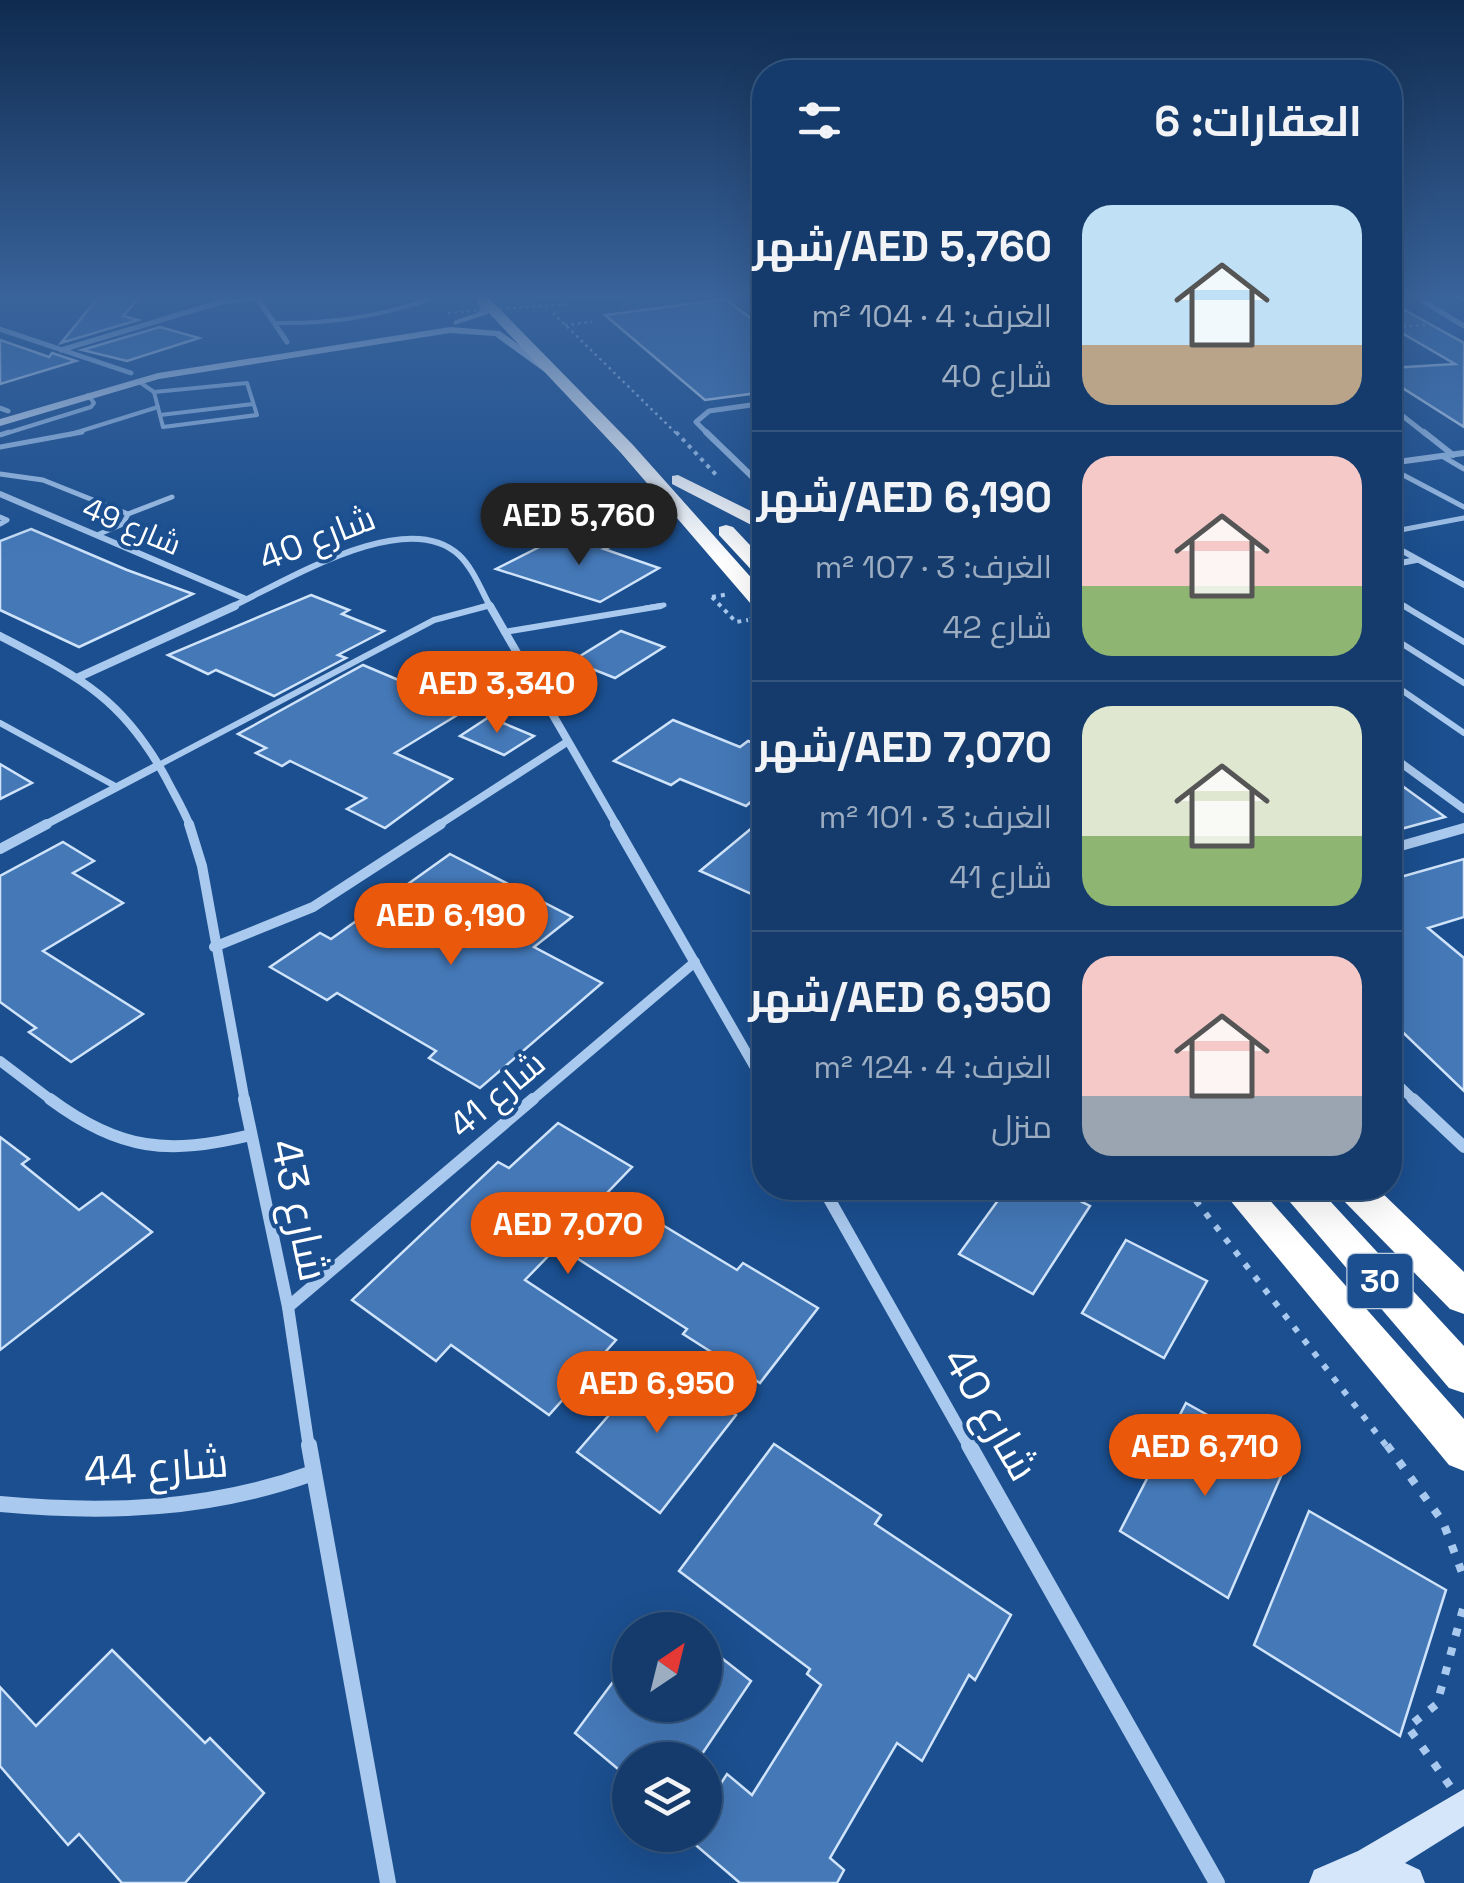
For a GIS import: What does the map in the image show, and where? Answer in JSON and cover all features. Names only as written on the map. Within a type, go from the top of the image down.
[{"type":"highway","points":[[565,384],[752,592]]},
{"type":"highway","points":[[587,384],[752,559]]},
{"type":"highway","points":[[678,480],[752,519]]},
{"type":"highway","points":[[1248,1200],[1464,1451]]},
{"type":"highway","name":"30","points":[[1307,1200],[1464,1375]]},
{"type":"highway","name":"30","points":[[1366,1200],[1464,1297]]},
{"type":"street","points":[[3,410],[108,384]]},
{"type":"street","points":[[0,423],[116,384]]},
{"type":"street","points":[[752,405],[714,410],[699,417],[696,425],[752,476]]},
{"type":"street","points":[[1402,415],[1453,454]]},
{"type":"street","points":[[1402,464],[1464,454]]},
{"type":"street","name":"شارع 49","points":[[0,494],[246,599]]},
{"type":"street","name":"شارع 40","points":[[79,676],[358,548],[405,538],[438,543],[458,553],[752,1062]]},
{"type":"street","points":[[1402,551],[1464,586]]},
{"type":"street","points":[[1402,562],[1417,559]]},
{"type":"street","name":"شارع 43","points":[[0,636],[79,676],[144,738],[188,820],[202,866],[214,947],[288,1307],[313,1472],[388,1883]]},
{"type":"street","points":[[214,947],[314,908],[567,742]]},
{"type":"street","points":[[1402,764],[1464,809]]},
{"type":"street","points":[[0,849],[159,765]]},
{"type":"street","points":[[1402,846],[1464,828]]},
{"type":"street","name":"شارع 41","points":[[288,1307],[696,962]]},
{"type":"street","points":[[0,1061],[90,1130],[121,1143],[167,1148],[208,1146],[251,1136]]},
{"type":"street","points":[[1402,1088],[1464,1147]]},
{"type":"street","name":"شارع 40","points":[[830,1200],[1217,1883]]},
{"type":"street","name":"شارع 44","points":[[0,1504],[111,1510],[190,1507],[265,1492],[313,1472]]},
{"type":"street","points":[[1328,1883],[1371,1864],[1464,1806]]},
{"type":"street","points":[[1371,1864],[1406,1883]]},
{"type":"lane","points":[[144,384],[154,392],[163,426],[257,415],[247,384]]},
{"type":"lane","points":[[154,392],[238,384]]},
{"type":"lane","points":[[0,435],[91,406],[94,403],[88,394]]},
{"type":"lane","points":[[160,416],[253,404]]},
{"type":"lane","points":[[0,446],[88,431],[158,406]]},
{"type":"lane","points":[[1442,456],[1464,469]]},
{"type":"lane","points":[[1402,473],[1464,507]]},
{"type":"lane","points":[[0,474],[43,480],[128,514]]},
{"type":"lane","points":[[97,535],[123,524],[128,514],[172,497]]},
{"type":"lane","points":[[0,516],[6,520],[0,524]]},
{"type":"lane","points":[[1402,530],[1464,518]]},
{"type":"lane","points":[[1402,603],[1464,642]]},
{"type":"lane","points":[[159,765],[434,620],[489,605]]},
{"type":"lane","points":[[504,632],[664,605]]},
{"type":"lane","points":[[1402,644],[1464,683]]},
{"type":"lane","points":[[1402,690],[1464,733]]},
{"type":"lane","points":[[0,722],[117,787]]},
{"type":"path","points":[[627,384],[724,484]]},
{"type":"path","points":[[712,597],[736,622],[752,619]]},
{"type":"path","points":[[1195,1200],[1422,1491],[1443,1522],[1464,1578]]},
{"type":"path","points":[[1464,1605],[1438,1704],[1408,1726],[1464,1806]]},
{"type":"building","points":[[686,384],[752,384],[752,394],[705,400]]},
{"type":"building","points":[[1402,384],[1464,384],[1464,427],[1402,388]]},
{"type":"building","points":[[31,529],[193,594],[79,647],[0,610],[0,541]]},
{"type":"building","points":[[565,534],[659,568],[600,602],[496,569]]},
{"type":"building","points":[[311,595],[349,610],[342,614],[384,631],[338,655],[346,658],[274,696],[216,670],[208,674],[168,655]]},
{"type":"building","points":[[621,631],[664,647],[615,678],[572,661]]},
{"type":"building","points":[[363,665],[408,684],[400,689],[459,714],[395,753],[452,779],[385,828],[347,809],[366,798],[290,761],[282,766],[256,753],[266,748],[238,734]]},
{"type":"building","points":[[489,717],[534,736],[504,755],[460,736]]},
{"type":"building","points":[[673,720],[740,747],[748,741],[752,742],[752,801],[746,806],[680,779],[671,785],[614,761]]},
{"type":"building","points":[[0,764],[32,783],[0,799]]},
{"type":"building","points":[[1402,786],[1445,817],[1402,829]]},
{"type":"building","points":[[752,828],[752,894],[700,871]]},
{"type":"building","points":[[63,842],[94,861],[73,873],[123,903],[43,951],[143,1014],[71,1062],[29,1032],[36,1028],[0,1002],[0,876]]},
{"type":"building","points":[[450,854],[572,917],[534,947],[602,983],[480,1088],[429,1058],[436,1051],[337,993],[327,1000],[270,967],[320,933],[331,939]]},
{"type":"building","points":[[1464,859],[1464,917],[1428,928],[1464,958],[1464,1091],[1402,1032],[1402,877]]},
{"type":"building","points":[[558,1123],[632,1167],[608,1192],[737,1270],[743,1263],[818,1308],[760,1383],[683,1334],[687,1329],[558,1246],[525,1280],[616,1340],[549,1415],[451,1345],[436,1361],[352,1300],[498,1162],[509,1168]]},
{"type":"building","points":[[0,1137],[29,1159],[22,1164],[79,1210],[102,1193],[152,1232],[0,1350]]},
{"type":"building","points":[[998,1200],[1078,1200],[1090,1206],[1033,1294],[959,1254]]},
{"type":"building","points":[[1126,1240],[1207,1281],[1164,1358],[1082,1313]]},
{"type":"building","points":[[655,1362],[736,1415],[660,1513],[577,1452]]},
{"type":"building","points":[[1186,1403],[1288,1460],[1228,1598],[1120,1531]]},
{"type":"building","points":[[774,1444],[881,1515],[875,1524],[1011,1615],[975,1680],[969,1675],[922,1761],[897,1743],[830,1858],[844,1870],[837,1883],[740,1883],[704,1852],[722,1852],[722,1782],[727,1774],[752,1795],[821,1685],[807,1674],[810,1669],[679,1571]]},
{"type":"building","points":[[1309,1511],[1446,1590],[1400,1736],[1254,1645]]},
{"type":"building","points":[[112,1650],[205,1743],[210,1738],[264,1793],[185,1883],[122,1883],[79,1834],[68,1845],[0,1766],[0,1687],[36,1726]]},
{"type":"building","points":[[722,1658],[751,1681],[710,1742],[612,1742],[612,1764],[575,1733],[612,1683],[612,1722],[722,1722]]}]
